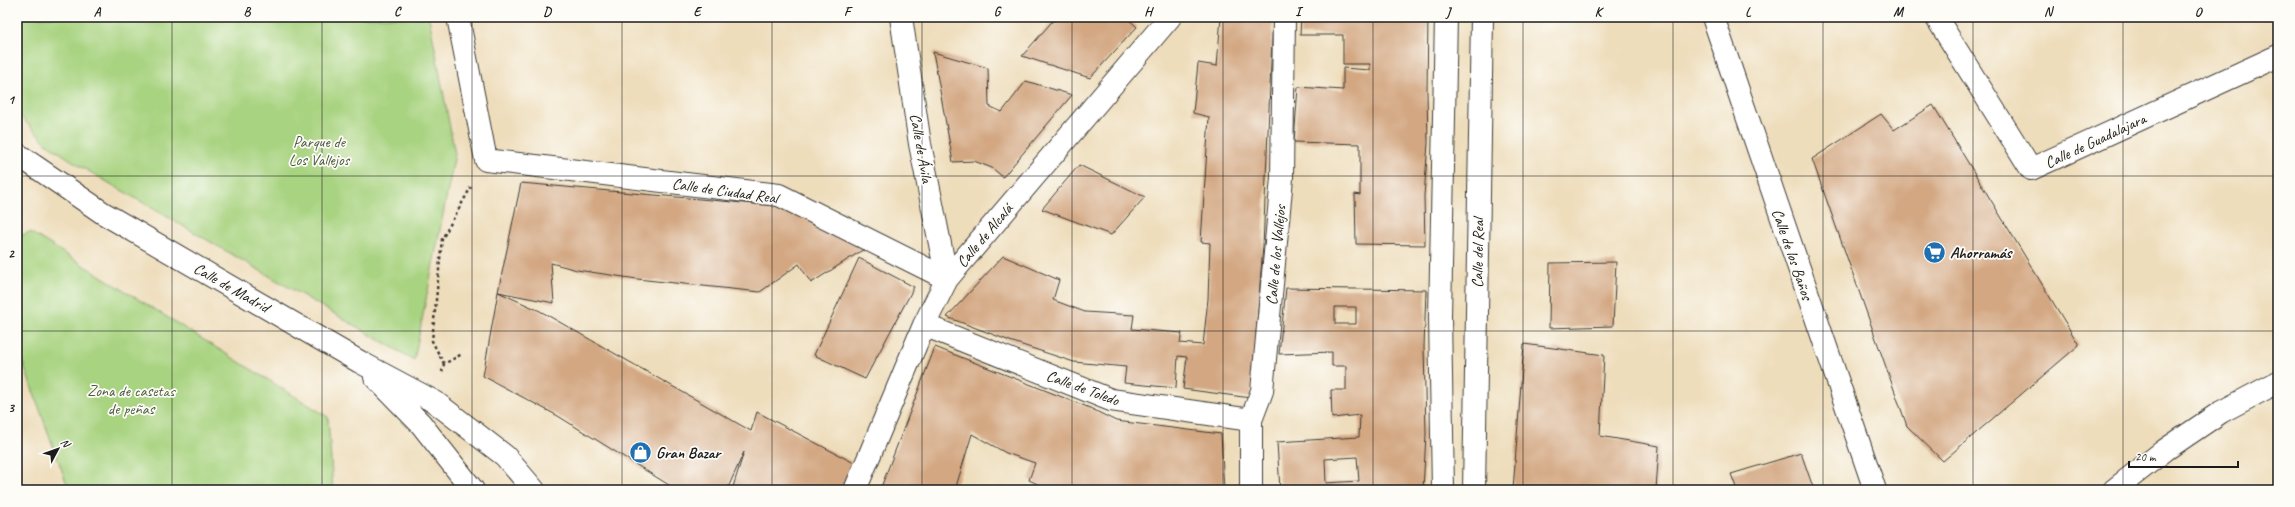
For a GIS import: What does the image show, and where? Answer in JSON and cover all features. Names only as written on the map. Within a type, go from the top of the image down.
[{"type":"street","points":[[458,17],[486,160]]},
{"type":"street","name":"Calle de Ávila","points":[[901,17],[920,144],[947,279]]},
{"type":"street","name":"Calle de Alcalá","points":[[855,490],[924,325],[947,279],[1170,17]]},
{"type":"street","name":"Calle de los Vallejos","points":[[1251,490],[1251,420],[1262,391],[1282,178],[1284,17]]},
{"type":"street","points":[[1443,490],[1440,317],[1446,17]]},
{"type":"street","name":"Calle del Real","points":[[1474,490],[1482,17]]},
{"type":"street","name":"Calle de los Baños","points":[[1713,17],[1875,490]]},
{"type":"street","name":"Calle de Guadalajara","points":[[1936,17],[2031,169],[2278,56]]},
{"type":"street","name":"Calle de Madrid","points":[[17,154],[103,213],[360,362],[435,402],[505,456],[534,490]]},
{"type":"street","name":"Calle de Ciudad Real","points":[[486,160],[779,195],[947,279]]},
{"type":"street","name":"Calle de Madrid","points":[[17,173],[103,213]]},
{"type":"street","name":"Calle de Toledo","points":[[924,325],[1111,400],[1251,420]]},
{"type":"street","name":"Calle de Madrid","points":[[360,362],[420,424],[473,490]]},
{"type":"street","points":[[2114,490],[2165,450],[2221,412],[2278,382]]},
{"type":"path","points":[[444,364],[432,341],[442,240],[486,160]]},
{"type":"green space","name":"Parque de Los Vallejos","points":[[17,17],[429,17],[455,154],[414,360],[78,165],[46,143],[17,113]]},
{"type":"green space","name":"Zona de casetas de peñas","points":[[30,232],[328,417],[333,490],[69,490],[17,347],[17,237]]},
{"type":"building","points":[[1056,17],[1126,17],[1137,27],[1090,78],[1022,56]]},
{"type":"building","points":[[1221,17],[1273,17],[1263,246],[1251,398],[1183,389],[1187,357],[1178,356],[1176,388],[1124,383],[1126,367],[1074,362],[1010,341],[947,317],[1003,256],[1059,280],[1053,300],[1085,312],[1134,315],[1132,329],[1182,333],[1180,343],[1203,345],[1208,299],[1210,243],[1201,242],[1209,117],[1193,113],[1198,63],[1217,66]]},
{"type":"building","points":[[1301,17],[1428,17],[1428,143],[1424,196],[1425,245],[1356,244],[1355,194],[1360,195],[1360,144],[1294,142],[1298,87],[1343,90],[1343,68],[1370,70],[1370,64],[1343,64],[1343,35],[1300,35]]},
{"type":"building","points":[[933,52],[988,68],[989,106],[1002,112],[1026,81],[1072,95],[1003,177],[992,168],[974,161],[953,162]]},
{"type":"building","name":"Ahorramás","points":[[1933,105],[2079,345],[1943,461],[1907,426],[1812,159],[1881,114],[1894,130]]},
{"type":"building","points":[[1079,165],[1145,197],[1111,235],[1042,209]]},
{"type":"building","points":[[521,183],[788,207],[869,246],[811,283],[799,264],[760,292],[637,279],[577,270],[551,263],[554,303],[498,292]]},
{"type":"building","points":[[859,258],[914,287],[865,379],[814,355]]},
{"type":"building","points":[[1616,262],[1613,326],[1549,328],[1550,263]]},
{"type":"building","points":[[1286,288],[1426,290],[1424,347],[1426,434],[1423,490],[1280,490],[1277,442],[1359,437],[1360,415],[1332,418],[1331,390],[1346,390],[1346,366],[1332,366],[1332,352],[1279,354]],"holes":[[[1335,307],[1356,307],[1356,324],[1335,324]],[[1357,457],[1359,481],[1326,483],[1325,459]]]},
{"type":"building","points":[[498,292],[540,311],[751,431],[757,412],[856,464],[846,490],[732,490],[744,452],[727,490],[677,490],[558,416],[483,376]]},
{"type":"building","points":[[1524,344],[1604,355],[1600,436],[1659,446],[1656,490],[1513,490]]},
{"type":"building","points":[[935,347],[1090,408],[1116,421],[1221,434],[1224,490],[1113,490],[1072,486],[1071,490],[1050,490],[1029,480],[1035,463],[1006,453],[972,434],[955,490],[880,490]]},
{"type":"building","points":[[1801,453],[1814,490],[1737,490],[1731,474]]},
{"type":"place","name":"Ahorramás","points":[[1934,252]]},
{"type":"place","name":"Gran Bazar","points":[[641,452]]}]
